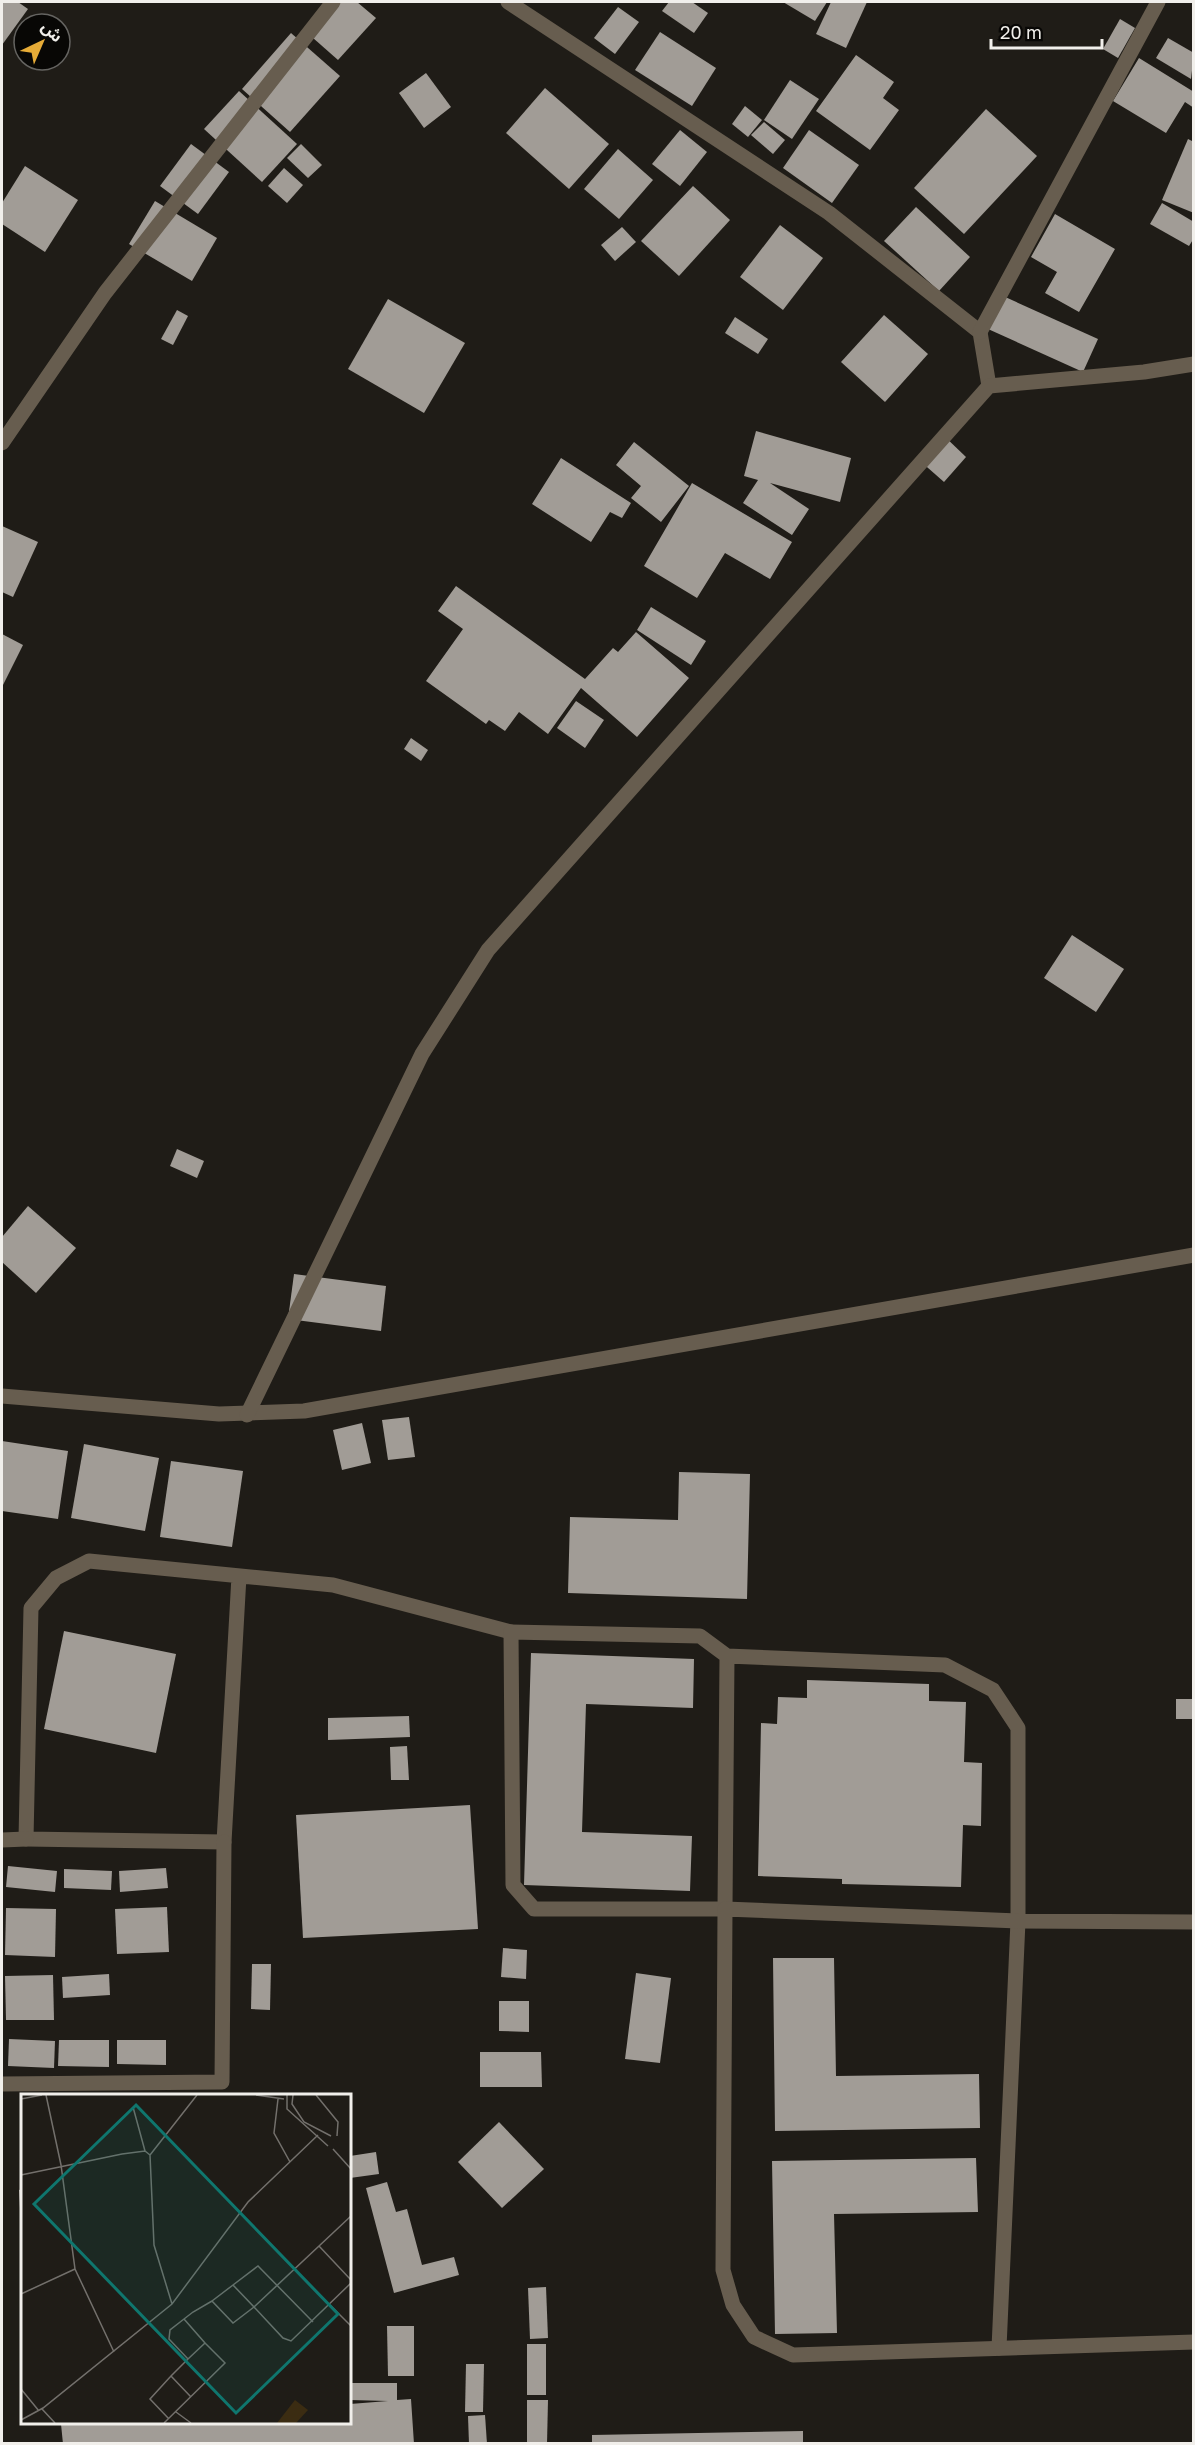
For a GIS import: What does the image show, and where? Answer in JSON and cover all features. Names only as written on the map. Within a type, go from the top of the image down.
[{"type":"street","points":[[2,443],[105,293],[333,2]]},
{"type":"street","points":[[508,2],[829,213],[980,332]]},
{"type":"street","points":[[989,386],[980,332],[1158,2]]},
{"type":"street","points":[[247,1415],[422,1054],[488,950],[989,386],[1144,372],[1194,364]]},
{"type":"street","points":[[2,1396],[247,1415],[304,1411],[1194,1255]]},
{"type":"street","points":[[26,1839],[31,1608],[56,1578],[89,1561],[333,1585],[511,1632],[700,1636],[727,1656],[945,1665],[993,1690],[1018,1728],[1018,1921],[999,2348]]},
{"type":"street","points":[[2,2084],[222,2082],[224,1842],[239,1576]]},
{"type":"street","points":[[511,1632],[513,1885],[534,1909],[725,1909],[1018,1921],[1194,1922]]},
{"type":"street","points":[[727,1656],[723,2270],[733,2305],[754,2337],[793,2355],[1194,2343]]},
{"type":"street","points":[[2,1840],[224,1842]]},
{"type":"building","points":[[2,2],[18,2],[28,9],[26,12],[12,12],[12,31],[2,45]]},
{"type":"building","points":[[329,2],[357,2],[376,18],[338,60],[304,30]]},
{"type":"building","points":[[669,2],[692,2],[708,13],[694,33],[662,11]]},
{"type":"building","points":[[783,2],[827,2],[815,21]]},
{"type":"building","points":[[831,2],[867,2],[846,48],[816,34]]},
{"type":"building","points":[[618,7],[639,22],[615,54],[594,38]]},
{"type":"building","points":[[1120,19],[1135,28],[1118,58],[1103,49]]},
{"type":"building","points":[[660,32],[716,68],[692,106],[635,70]]},
{"type":"building","points":[[291,33],[340,76],[290,132],[242,89]]},
{"type":"building","points":[[1168,38],[1194,53],[1191,79],[1156,58]]},
{"type":"building","points":[[856,55],[894,82],[883,98],[899,110],[870,150],[816,111]]},
{"type":"building","points":[[1139,58],[1194,92],[1194,108],[1185,102],[1166,133],[1113,101]]},
{"type":"building","points":[[426,73],[451,107],[424,128],[399,93]]},
{"type":"building","points":[[790,80],[819,99],[792,139],[764,120]]},
{"type":"building","points":[[545,88],[609,144],[569,189],[506,133]]},
{"type":"building","points":[[239,91],[297,144],[262,182],[204,129]]},
{"type":"building","points":[[745,106],[762,120],[748,137],[732,124]]},
{"type":"building","points":[[986,109],[1037,156],[964,234],[914,188]]},
{"type":"building","points":[[764,122],[785,140],[773,154],[751,135]]},
{"type":"building","points":[[680,130],[707,152],[680,186],[652,164]]},
{"type":"building","points":[[809,130],[859,165],[832,203],[783,168]]},
{"type":"building","points":[[1188,139],[1194,142],[1194,213],[1162,200]]},
{"type":"building","points":[[191,144],[229,172],[198,214],[160,186]]},
{"type":"building","points":[[301,144],[322,165],[308,178],[287,158]]},
{"type":"building","points":[[618,149],[653,180],[619,219],[584,189]]},
{"type":"building","points":[[25,166],[78,200],[45,252],[2,224],[2,203]]},
{"type":"building","points":[[284,168],[303,185],[287,203],[268,186]]},
{"type":"building","points":[[693,186],[730,220],[679,276],[641,241]]},
{"type":"building","points":[[155,201],[217,238],[192,281],[129,244]]},
{"type":"building","points":[[1162,203],[1194,222],[1194,238],[1189,246],[1150,224]]},
{"type":"building","points":[[916,207],[970,257],[939,291],[884,241]]},
{"type":"building","points":[[1055,214],[1115,249],[1079,312],[1045,293],[1057,272],[1031,257]]},
{"type":"building","points":[[780,225],[823,258],[783,310],[740,277]]},
{"type":"building","points":[[622,227],[636,242],[615,261],[601,245]]},
{"type":"building","points":[[1003,296],[1098,339],[1083,372],[988,329]]},
{"type":"building","points":[[388,299],[465,343],[424,413],[348,369]]},
{"type":"building","points":[[177,310],[188,316],[173,345],[161,339]]},
{"type":"building","points":[[884,315],[928,354],[885,402],[841,362]]},
{"type":"building","points":[[735,317],[768,339],[758,354],[725,333]]},
{"type":"building","points":[[756,431],[851,458],[840,502],[770,483],[809,509],[792,535],[743,503],[758,480],[744,476]]},
{"type":"building","points":[[942,434],[966,457],[944,482],[919,460]]},
{"type":"building","points":[[634,442],[689,486],[661,522],[631,498],[641,486],[616,465]]},
{"type":"building","points":[[561,458],[631,503],[622,518],[610,512],[591,542],[532,504]]},
{"type":"building","points":[[692,483],[792,542],[770,579],[725,553],[697,598],[644,566]]},
{"type":"building","points":[[2,526],[38,542],[13,597],[2,592]]},
{"type":"building","points":[[456,586],[585,679],[613,648],[618,652],[636,632],[689,678],[637,737],[581,688],[548,734],[519,712],[505,731],[489,720],[486,724],[426,681],[463,629],[438,611]]},
{"type":"building","points":[[651,607],[706,641],[691,665],[637,630]]},
{"type":"building","points":[[2,634],[23,645],[2,687]]},
{"type":"building","points":[[576,701],[604,720],[585,748],[557,728]]},
{"type":"building","points":[[411,738],[428,750],[421,761],[404,749]]},
{"type":"building","points":[[1072,935],[1124,969],[1096,1012],[1044,978]]},
{"type":"building","points":[[177,1149],[204,1161],[197,1178],[170,1166]]},
{"type":"building","points":[[28,1206],[76,1248],[36,1293],[2,1262],[2,1237]]},
{"type":"building","points":[[294,1274],[386,1286],[381,1331],[288,1319]]},
{"type":"building","points":[[409,1417],[415,1457],[388,1460],[382,1420]]},
{"type":"building","points":[[362,1423],[371,1463],[342,1470],[333,1430]]},
{"type":"building","points":[[2,1441],[68,1451],[58,1519],[2,1511]]},
{"type":"building","points":[[84,1444],[159,1458],[145,1531],[71,1518]]},
{"type":"building","points":[[171,1461],[243,1471],[232,1547],[160,1537]]},
{"type":"building","points":[[679,1472],[750,1474],[747,1599],[568,1593],[570,1517],[678,1520]]},
{"type":"building","points":[[64,1631],[176,1654],[156,1753],[44,1729]]},
{"type":"building","points":[[531,1653],[694,1659],[693,1708],[586,1704],[582,1832],[692,1836],[690,1891],[524,1885]]},
{"type":"building","points":[[807,1680],[929,1684],[929,1701],[966,1702],[964,1762],[982,1763],[981,1826],[963,1825],[961,1887],[842,1884],[842,1879],[758,1876],[761,1723],[777,1724],[778,1697],[807,1698]]},
{"type":"building","points":[[1176,1699],[1194,1699],[1194,1719],[1176,1719]]},
{"type":"building","points":[[409,1716],[410,1737],[328,1740],[328,1718]]},
{"type":"building","points":[[407,1746],[409,1780],[391,1780],[390,1747]]},
{"type":"building","points":[[470,1805],[478,1929],[303,1938],[296,1815]]},
{"type":"building","points":[[8,1866],[57,1871],[55,1892],[6,1887]]},
{"type":"building","points":[[166,1868],[168,1888],[120,1892],[119,1871]]},
{"type":"building","points":[[64,1869],[112,1871],[111,1890],[64,1888]]},
{"type":"building","points":[[167,1907],[169,1952],[117,1954],[115,1909]]},
{"type":"building","points":[[6,1908],[56,1909],[55,1957],[5,1955]]},
{"type":"building","points":[[503,1948],[527,1950],[526,1979],[501,1977]]},
{"type":"building","points":[[773,1958],[834,1958],[836,2076],[979,2074],[980,2128],[775,2131]]},
{"type":"building","points":[[252,1964],[271,1964],[270,2010],[251,2009]]},
{"type":"building","points":[[636,1973],[671,1978],[660,2063],[625,2059]]},
{"type":"building","points":[[109,1974],[110,1995],[63,1998],[62,1977]]},
{"type":"building","points":[[53,1975],[54,2020],[6,2020],[5,1976]]},
{"type":"building","points":[[499,2001],[529,2001],[529,2032],[499,2031]]},
{"type":"building","points":[[9,2039],[55,2041],[54,2068],[8,2066]]},
{"type":"building","points":[[59,2040],[109,2040],[109,2067],[58,2066]]},
{"type":"building","points":[[117,2040],[166,2040],[166,2065],[117,2064]]},
{"type":"building","points":[[480,2052],[541,2052],[542,2087],[480,2087]]},
{"type":"building","points":[[499,2122],[544,2169],[502,2208],[458,2162]]},
{"type":"building","points":[[376,2152],[379,2174],[351,2178],[351,2156]]},
{"type":"building","points":[[976,2158],[978,2212],[834,2214],[837,2333],[775,2334],[772,2161]]},
{"type":"building","points":[[387,2182],[396,2212],[407,2209],[422,2265],[454,2257],[459,2275],[394,2293],[366,2188]]},
{"type":"building","points":[[21,2189],[21,2226],[19,2190]]},
{"type":"building","points":[[546,2287],[548,2338],[530,2339],[528,2288]]},
{"type":"building","points":[[387,2326],[414,2326],[414,2376],[388,2376]]},
{"type":"building","points":[[527,2344],[546,2344],[546,2395],[527,2395]]},
{"type":"building","points":[[466,2364],[484,2364],[483,2412],[465,2412]]},
{"type":"building","points":[[351,2383],[397,2383],[397,2400],[411,2399],[414,2444],[63,2444],[61,2424],[351,2424],[351,2404],[388,2401],[351,2400]]},
{"type":"building","points":[[527,2400],[548,2400],[547,2444],[527,2444]]},
{"type":"building","points":[[485,2415],[487,2444],[469,2444],[468,2416]]},
{"type":"building","points":[[803,2431],[803,2444],[592,2444],[592,2435]]}]
